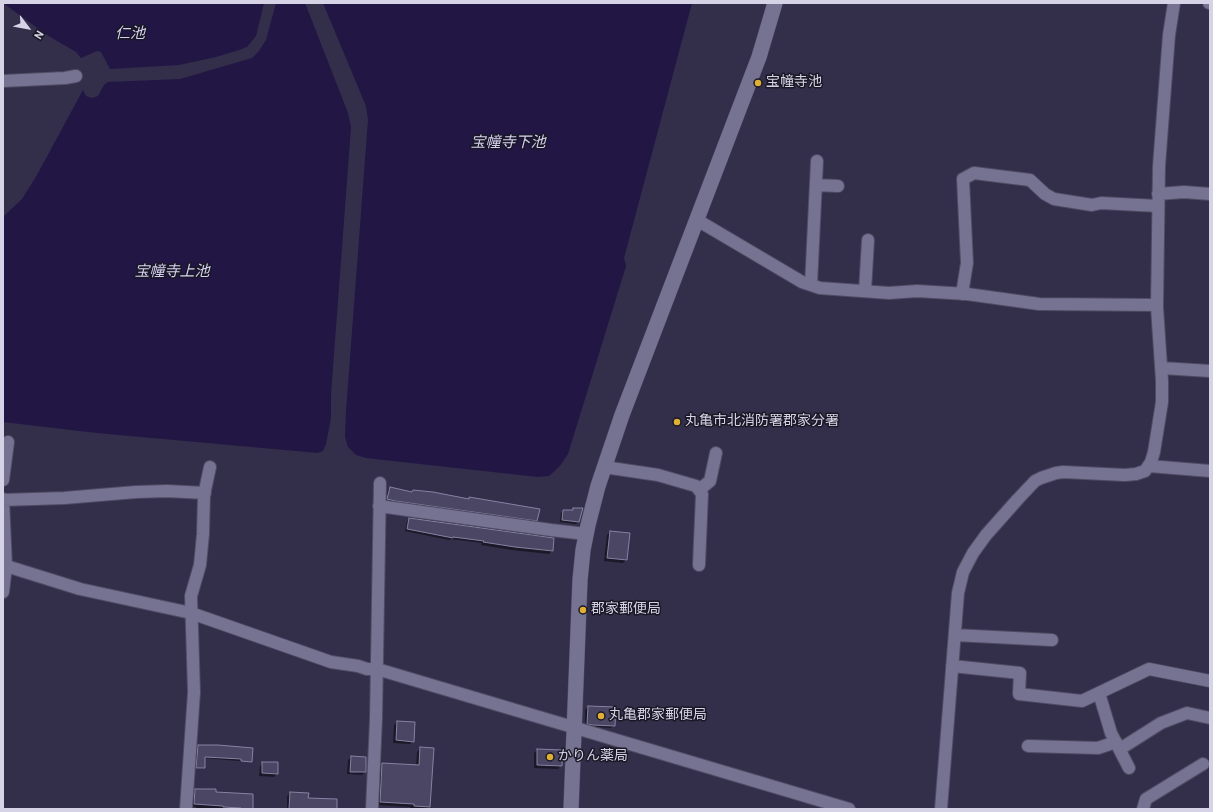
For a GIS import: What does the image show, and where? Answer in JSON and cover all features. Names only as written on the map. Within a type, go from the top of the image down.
[{"type":"street","points":[[571,809],[580,580],[586,534],[598,486],[622,415],[759,57],[775,3]]},
{"type":"street","points":[[940,809],[958,594],[963,572],[973,553],[986,535],[1035,481],[1048,475],[1063,472],[1131,475],[1145,471],[1149,466],[1154,452],[1162,402],[1162,368],[1157,305],[1160,143],[1169,35],[1174,3]]},
{"type":"street","points":[[3,81],[65,78],[76,76]]},
{"type":"street","points":[[811,285],[817,161]]},
{"type":"street","points":[[962,294],[967,263],[963,179],[974,173],[1030,180],[1045,194],[1054,199],[1092,205],[1101,203],[1158,200],[1184,192],[1210,194]]},
{"type":"street","points":[[816,185],[838,186]]},
{"type":"street","points":[[696,220],[802,282],[820,288],[889,293],[917,291],[962,294],[1039,304],[1157,305]]},
{"type":"street","points":[[865,291],[868,240]]},
{"type":"street","points":[[1162,368],[1210,371]]},
{"type":"street","points":[[3,480],[8,442]]},
{"type":"street","points":[[699,490],[710,482],[716,453]]},
{"type":"street","points":[[1149,466],[1210,471]]},
{"type":"street","points":[[186,809],[194,692],[191,596],[200,565],[205,493],[210,467]]},
{"type":"street","points":[[604,467],[658,475],[696,486],[702,494],[699,565]]},
{"type":"street","points":[[372,809],[377,670],[380,483]]},
{"type":"street","points":[[3,592],[5,565],[3,499],[64,498],[167,491],[205,493]]},
{"type":"street","points":[[379,506],[586,534]]},
{"type":"street","points":[[5,565],[80,589],[191,613],[331,662],[377,670],[849,809]]},
{"type":"street","points":[[955,635],[1052,640]]},
{"type":"street","points":[[952,666],[1020,673],[1019,694],[1082,701],[1149,669],[1210,682]]},
{"type":"street","points":[[1098,693],[1111,733],[1129,768]]},
{"type":"street","points":[[1028,746],[1098,748],[1118,745],[1161,723],[1187,713],[1210,718]]},
{"type":"street","points":[[1143,809],[1146,799],[1203,764]]},
{"type":"water","name":"仁池","points":[[3,3],[264,3],[256,36],[247,47],[216,57],[179,65],[110,69],[101,52],[97,51],[81,58],[76,52],[47,35]]},
{"type":"water","name":"宝幢寺上池","points":[[276,3],[305,3],[348,113],[351,127],[331,394],[331,418],[326,444],[323,451],[318,453],[97,433],[3,422],[3,217],[22,199],[37,175],[83,90],[86,96],[92,98],[98,96],[104,85],[108,82],[180,79],[252,58],[259,51],[266,40]]},
{"type":"water","name":"宝幢寺下池","points":[[323,3],[692,3],[624,258],[626,266],[568,454],[560,466],[549,476],[538,477],[366,458],[356,455],[348,447],[345,437],[346,411],[368,120],[366,106]]},
{"type":"building","points":[[390,487],[412,492],[413,490],[433,492],[469,499],[469,497],[540,509],[537,521],[395,501],[387,499]]},
{"type":"building","points":[[573,508],[583,508],[579,522],[562,520],[563,510],[573,510]]},
{"type":"building","points":[[409,518],[554,538],[553,551],[453,538],[407,529]]},
{"type":"building","points":[[610,531],[630,533],[627,560],[607,558]]},
{"type":"building","points":[[588,706],[616,707],[615,726],[587,724]]},
{"type":"building","points":[[397,721],[415,722],[414,742],[396,740]]},
{"type":"building","points":[[198,745],[253,748],[252,762],[241,761],[241,759],[205,757],[205,768],[196,768]]},
{"type":"building","points":[[420,747],[434,748],[430,807],[414,806],[414,804],[380,802],[382,763],[419,765]]},
{"type":"building","name":"かりん薬局","points":[[537,749],[563,750],[562,766],[537,765]]},
{"type":"building","points":[[351,756],[366,757],[366,772],[350,772]]},
{"type":"building","points":[[262,762],[278,762],[278,774],[262,773]]},
{"type":"building","points":[[195,789],[216,789],[216,792],[253,794],[253,809],[194,804]]},
{"type":"building","points":[[290,792],[309,793],[308,798],[337,799],[337,809],[289,809]]},
{"type":"place","name":"宝幢寺池","points":[[758,83]]},
{"type":"place","name":"丸亀市北消防署郡家分署","points":[[677,422]]},
{"type":"place","name":"郡家郵便局","points":[[583,610]]},
{"type":"place","name":"丸亀郡家郵便局","points":[[601,716]]},
{"type":"place","name":"かりん薬局","points":[[550,757]]}]
